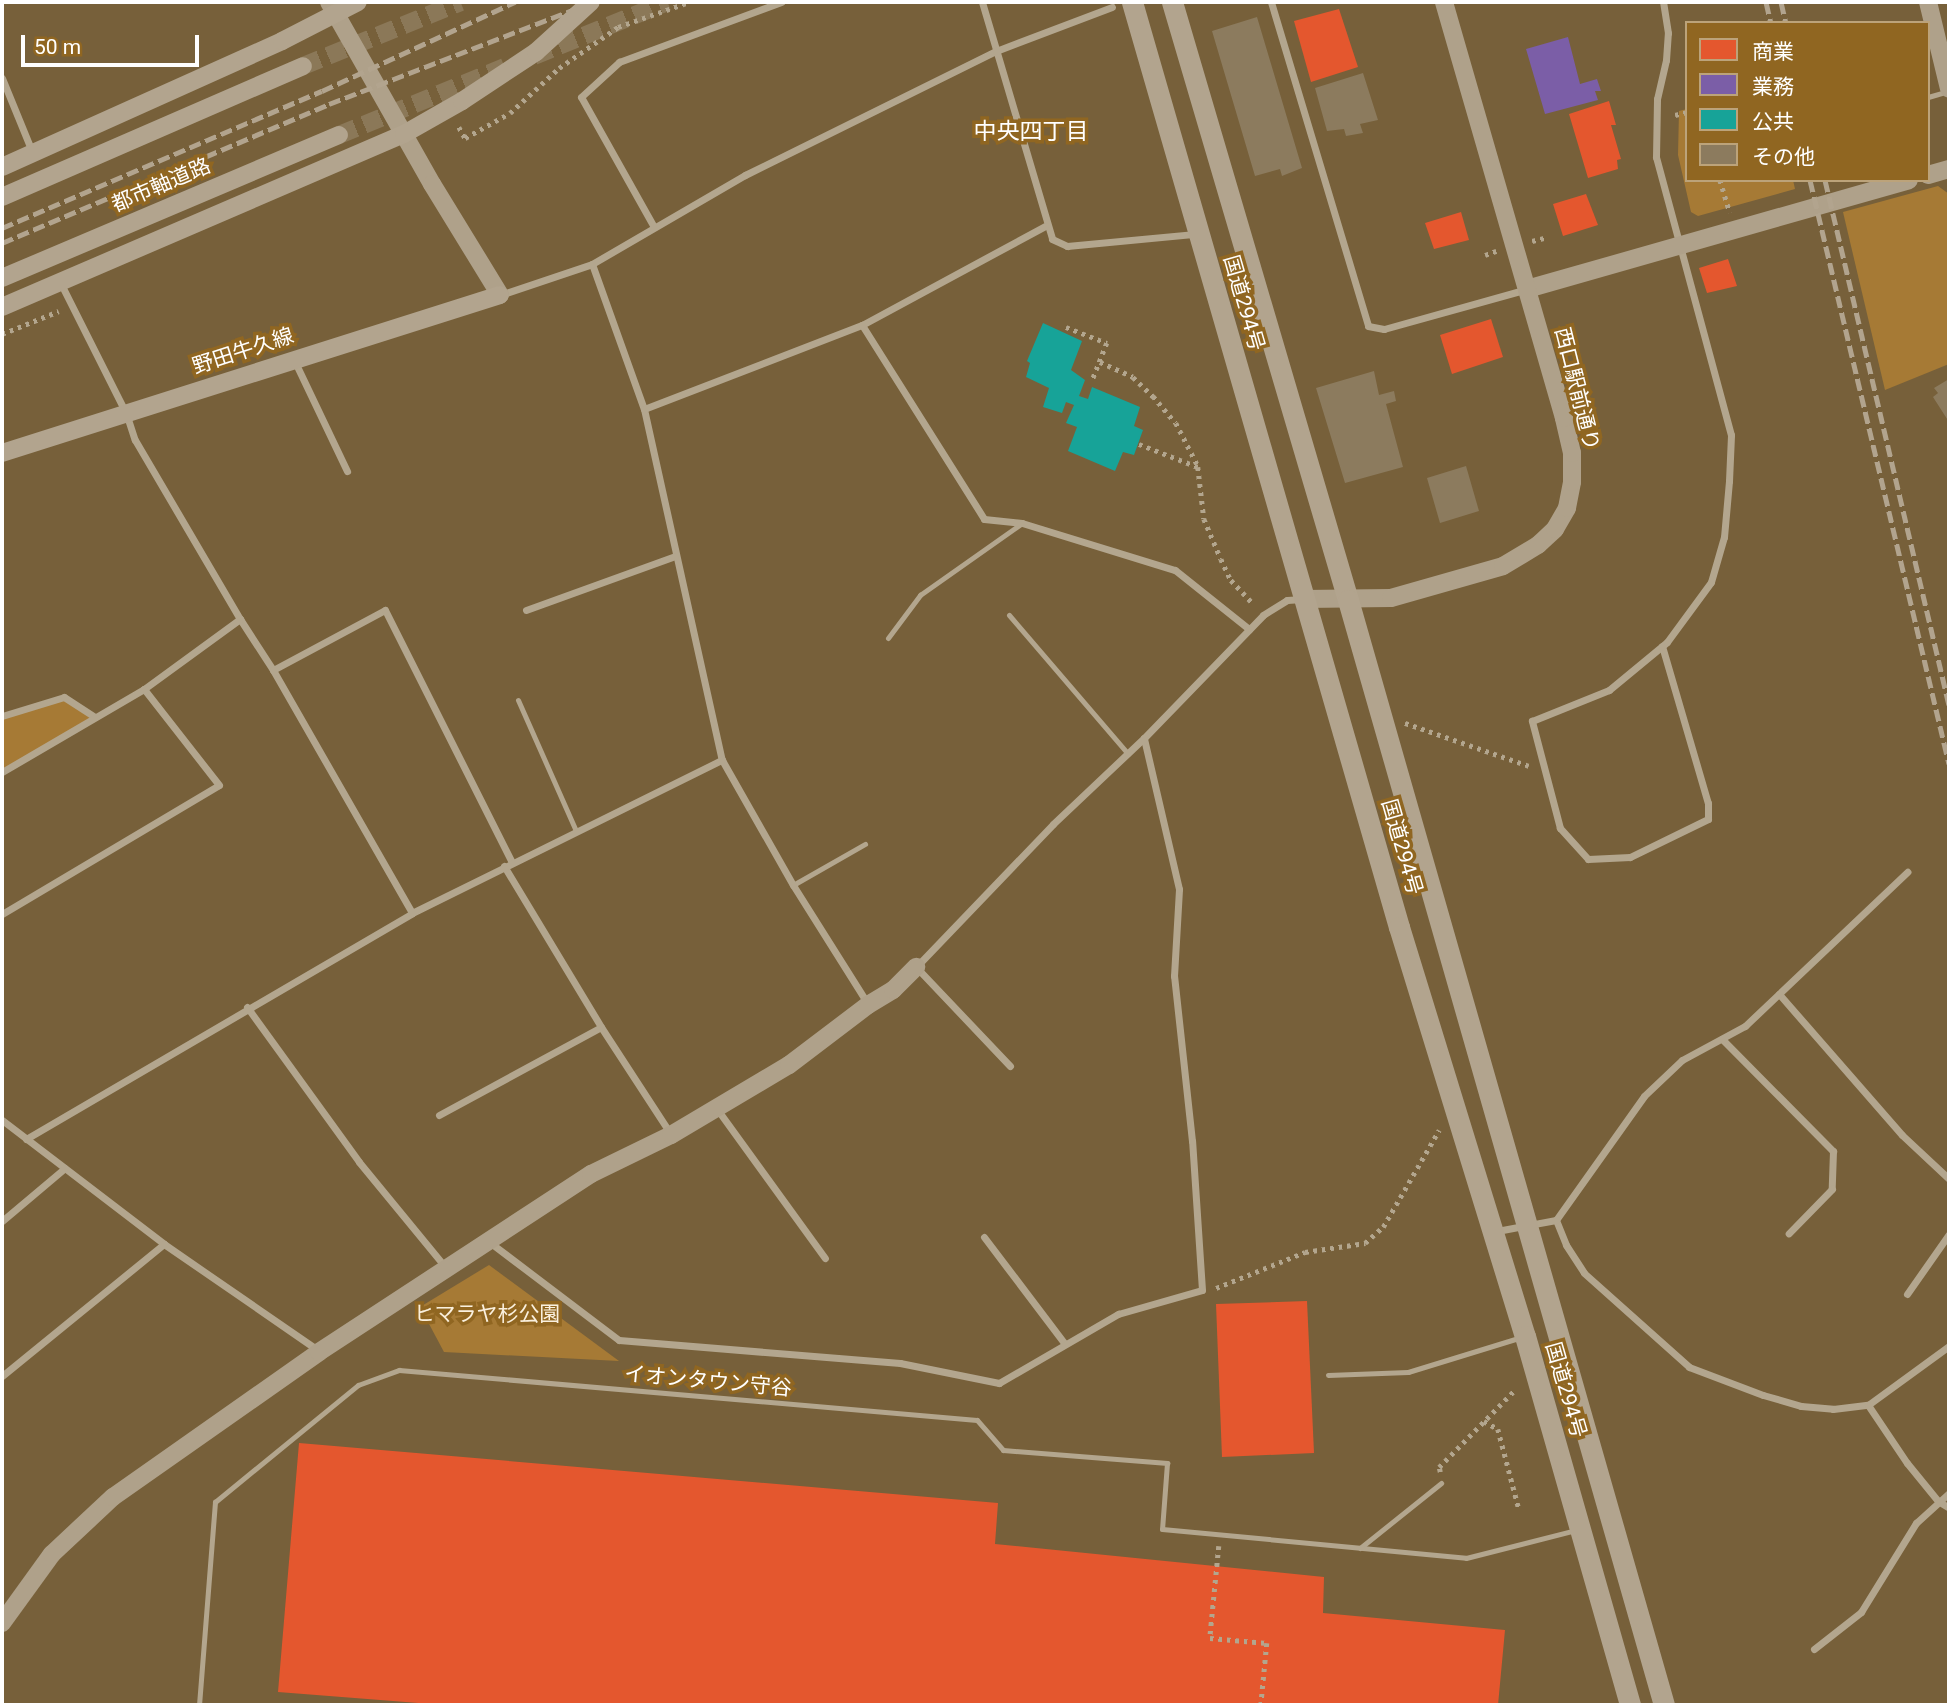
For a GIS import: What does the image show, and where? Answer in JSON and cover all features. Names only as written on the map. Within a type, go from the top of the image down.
[{"type":"highway","name":"国道294号","points":[[1172,2],[1348,600],[1664,1705]]},
{"type":"highway","name":"国道294号","points":[[1122,5],[1199,234],[1399,927],[1525,1336],[1630,1705]]},
{"type":"main road","points":[[2,167],[332,8],[358,2]]},
{"type":"main road","points":[[2,307],[404,134],[462,101],[536,52],[592,2]]},
{"type":"main road","points":[[2,197],[303,66]]},
{"type":"main road","name":"都市軸道路","points":[[2,278],[339,135]]},
{"type":"main road","name":"野田牛久線","points":[[2,453],[500,295]]},
{"type":"street","points":[[654,227],[581,97],[618,62],[781,2]]},
{"type":"street","points":[[982,2],[1045,226],[1052,239],[1067,246],[1199,234]]},
{"type":"street","points":[[1271,2],[1368,326],[1384,330],[1902,182]]},
{"type":"street","name":"西口駅前通り","points":[[1304,599],[1391,598],[1503,566],[1538,545],[1555,528],[1567,508],[1572,482],[1572,453],[1444,2]]},
{"type":"street","points":[[1662,646],[1708,803],[1707,820],[1630,857],[1588,859],[1560,828],[1532,721],[1609,690],[1662,646],[1711,582],[1724,537],[1730,469],[1731,435],[1656,157],[1656,113],[1668,33],[1663,2]]},
{"type":"street","points":[[1928,2],[1944,43],[1949,90]]},
{"type":"street","points":[[332,8],[500,295],[592,264],[745,175],[996,51],[1122,5]]},
{"type":"street","points":[[2,78],[33,154]]},
{"type":"street","points":[[1930,174],[1949,169]]},
{"type":"street","points":[[644,409],[862,325],[1045,226]]},
{"type":"street","points":[[592,264],[644,409],[722,760],[793,885],[868,1004]]},
{"type":"street","points":[[60,282],[126,413],[135,440],[273,670],[412,913]]},
{"type":"street","points":[[862,325],[984,519],[1022,523],[1175,570],[1249,629]]},
{"type":"street","points":[[293,359],[347,471]]},
{"type":"street","points":[[526,610],[675,556]]},
{"type":"street","points":[[2,1623],[52,1554],[113,1497],[319,1352],[590,1174],[671,1135],[789,1065],[868,1004],[893,990],[1053,824],[1128,754],[1263,615],[1287,600],[1304,599]]},
{"type":"street","points":[[273,670],[385,610],[508,864],[601,1027],[671,1135]]},
{"type":"street","points":[[2,772],[144,690],[240,619]]},
{"type":"street","points":[[2,914],[219,785],[144,690]]},
{"type":"street","points":[[2,716],[64,697],[96,718]]},
{"type":"street","points":[[488,1241],[619,1340],[900,1363],[999,1383],[1118,1314],[1202,1290],[1192,1141],[1174,976],[1179,889],[1144,738]]},
{"type":"street","points":[[26,1139],[247,1007],[412,913],[722,760]]},
{"type":"street","points":[[1493,1231],[1556,1220],[1644,1096],[1682,1060],[1745,1026],[1907,872]]},
{"type":"street","points":[[916,967],[1010,1066]]},
{"type":"street","points":[[1779,994],[1902,1135],[1949,1179]]},
{"type":"street","points":[[247,1007],[359,1162],[446,1268]]},
{"type":"street","points":[[439,1115],[601,1027]]},
{"type":"street","points":[[1722,1039],[1833,1152],[1832,1189],[1789,1233]]},
{"type":"street","points":[[716,1108],[825,1258]]},
{"type":"street","points":[[2,1121],[164,1244],[319,1352]]},
{"type":"street","points":[[2,1221],[65,1168]]},
{"type":"street","points":[[1556,1220],[1566,1245],[1584,1273],[1689,1367],[1801,1406],[1833,1409],[1868,1405],[1949,1346]]},
{"type":"street","points":[[1907,1294],[1949,1234]]},
{"type":"street","points":[[984,1237],[1065,1344]]},
{"type":"street","points":[[2,1376],[164,1244]]},
{"type":"street","points":[[1868,1405],[1938,1501],[1949,1508]]},
{"type":"street","points":[[1814,1648],[1861,1612],[1916,1523],[1949,1493]]},
{"type":"lane","points":[[1930,96],[1949,90]]},
{"type":"lane","points":[[888,638],[920,595],[1022,523]]},
{"type":"lane","points":[[1009,615],[1128,754]]},
{"type":"lane","points":[[518,699],[576,831]]},
{"type":"lane","points":[[793,885],[864,844]]},
{"type":"lane","points":[[1328,1374],[1408,1372],[1525,1336]]},
{"type":"lane","name":"イオンタウン守谷","points":[[199,1705],[215,1502],[358,1385],[399,1370],[977,1420],[1003,1450],[1167,1464],[1162,1529],[1466,1558],[1580,1529]]},
{"type":"lane","points":[[1360,1548],[1441,1483]]},
{"type":"path","points":[[459,127],[465,138],[510,113],[559,68],[618,27],[689,2]]},
{"type":"path","points":[[1656,113],[1675,116],[1685,113]]},
{"type":"path","points":[[1674,125],[1675,116]]},
{"type":"path","points":[[1721,182],[1730,212]]},
{"type":"path","points":[[2,334],[72,306]]},
{"type":"path","points":[[1066,327],[1107,343],[1092,381]]},
{"type":"path","points":[[1100,362],[1133,377],[1176,423],[1198,467],[1204,519],[1221,559],[1231,580],[1263,615]]},
{"type":"path","points":[[1139,444],[1198,467]]},
{"type":"path","points":[[1401,722],[1545,772]]},
{"type":"path","points":[[1202,1290],[1213,1289],[1305,1252],[1364,1242],[1383,1227],[1441,1128]]},
{"type":"path","points":[[1441,1483],[1439,1467],[1516,1389]]},
{"type":"path","points":[[1484,1421],[1498,1429],[1519,1509]]},
{"type":"path","points":[[1217,1567],[1210,1637],[1267,1643],[1261,1705]]},
{"type":"green space","points":[[1685,110],[1685,182],[1793,182],[1795,189],[1698,216],[1691,212],[1678,155],[1679,111]]},
{"type":"green space","points":[[1938,186],[1949,194],[1949,364],[1885,390],[1843,212]]},
{"type":"green space","points":[[64,697],[95,717],[2,772],[2,716]]},
{"type":"green space","name":"ヒマラヤ杉公園","points":[[489,1265],[619,1361],[444,1352],[420,1307]]},
{"type":"building: 商業","points":[[1339,9],[1358,67],[1311,82],[1294,21]]},
{"type":"building: 商業","points":[[1609,101],[1616,125],[1611,125],[1621,159],[1617,160],[1618,169],[1588,178],[1569,114]]},
{"type":"building: 商業","points":[[1586,194],[1598,225],[1563,236],[1553,204]]},
{"type":"building: 商業","points":[[1461,212],[1469,240],[1434,249],[1425,223]]},
{"type":"building: 商業","points":[[1728,259],[1737,286],[1707,293],[1699,268]]},
{"type":"building: 商業","points":[[1491,319],[1503,357],[1452,374],[1440,335]]},
{"type":"building: 商業","points":[[1307,1301],[1314,1453],[1222,1457],[1216,1304]]},
{"type":"building: 商業","points":[[299,1443],[998,1503],[995,1544],[1324,1577],[1323,1613],[1505,1630],[1498,1705],[444,1705],[278,1692]]},
{"type":"building: 業務","points":[[1568,37],[1580,84],[1597,79],[1601,91],[1595,91],[1598,100],[1545,114],[1526,49]]},
{"type":"building: 公共","points":[[1043,323],[1082,341],[1071,370],[1085,380],[1079,396],[1088,399],[1092,387],[1140,407],[1134,426],[1143,430],[1134,455],[1123,452],[1115,471],[1068,451],[1077,427],[1066,423],[1074,405],[1066,402],[1062,413],[1043,407],[1049,388],[1026,377],[1030,363],[1027,361]]},
{"type":"building: その他","points":[[1257,17],[1302,168],[1282,176],[1280,169],[1255,176],[1212,31]]},
{"type":"building: その他","points":[[1363,73],[1378,120],[1360,124],[1363,133],[1346,136],[1344,129],[1327,131],[1315,88]]},
{"type":"building: その他","points":[[1374,371],[1379,395],[1394,391],[1396,401],[1386,404],[1403,467],[1345,483],[1316,388]]},
{"type":"building: その他","points":[[1949,379],[1949,422],[1933,397],[1938,393],[1934,388]]},
{"type":"building: その他","points":[[1466,466],[1479,511],[1440,523],[1427,478]]},
{"type":"tunnel","points":[[303,66],[461,2]]},
{"type":"tunnel","points":[[534,56],[667,2]]},
{"type":"tunnel","points":[[339,135],[505,67]]},
{"type":"railway","points":[[2,228],[322,91],[515,2]]},
{"type":"railway","points":[[2,243],[329,104],[594,2]]},
{"type":"railway","points":[[1766,2],[1771,21]]},
{"type":"railway","points":[[1781,2],[1786,21]]},
{"type":"railway","points":[[1810,182],[1949,764]]},
{"type":"railway","points":[[1825,182],[1949,705]]},
{"type":"district","name":"中央四丁目","points":[[1031,132]]}]
